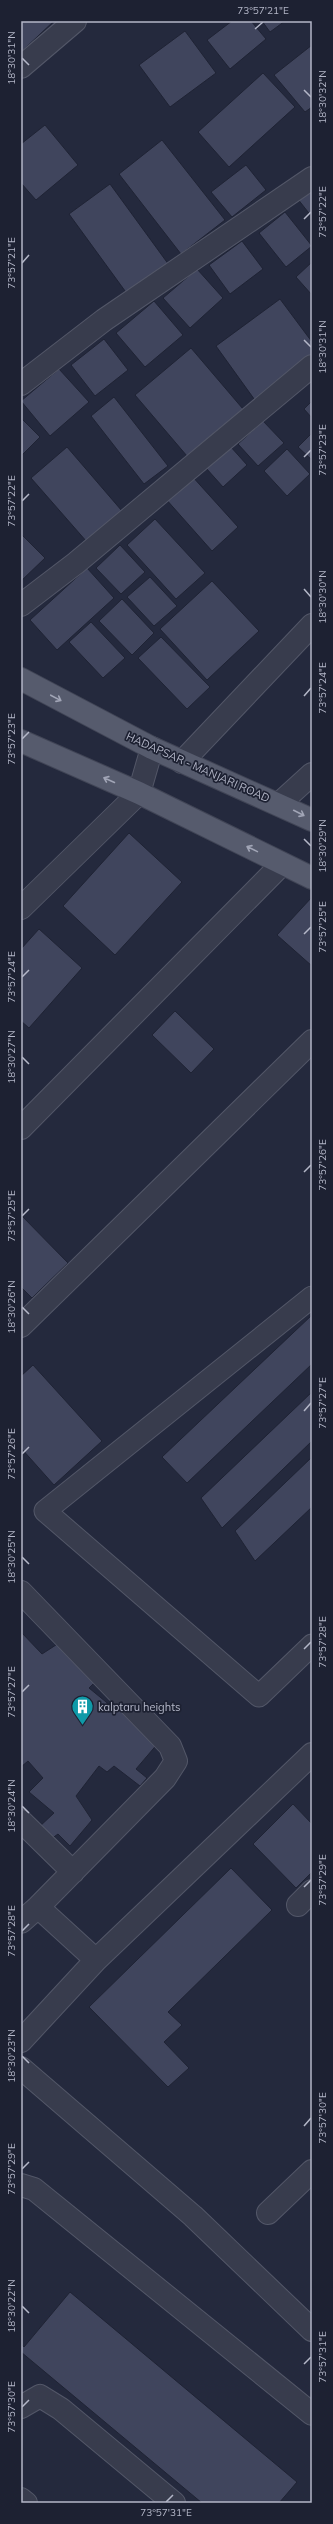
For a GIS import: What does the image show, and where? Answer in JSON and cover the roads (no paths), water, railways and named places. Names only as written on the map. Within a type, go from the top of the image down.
[{"type":"main road","name":"HADAPSAR - MANJARI ROAD","points":[[21,680],[152,748],[312,820]]},
{"type":"main road","points":[[21,741],[139,793],[312,878]]},
{"type":"street","points":[[21,67],[75,21]]},
{"type":"street","points":[[21,384],[104,320],[312,178]]},
{"type":"street","points":[[21,605],[76,563],[312,366]]},
{"type":"street","points":[[182,762],[312,625]]},
{"type":"street","points":[[21,908],[139,793],[152,748]]},
{"type":"street","points":[[279,804],[312,774]]},
{"type":"street","points":[[21,1128],[282,864]]},
{"type":"street","points":[[21,1326],[312,1041]]},
{"type":"street","points":[[21,1592],[170,1746],[176,1761],[165,1778],[26,1917],[96,1960]]},
{"type":"street","points":[[21,2042],[96,1960],[312,1754]]},
{"type":"street","points":[[21,1821],[72,1872]]},
{"type":"street","points":[[21,2068],[193,2216],[312,2330]]},
{"type":"street","points":[[268,2213],[312,2171]]},
{"type":"street","points":[[21,2185],[34,2189],[312,2414]]},
{"type":"street","points":[[21,2407],[40,2396],[61,2409],[174,2503]]},
{"type":"street","points":[[21,2499],[26,2503]]},
{"type":"lane","points":[[312,1297],[45,1511],[259,1696],[312,1645]]},
{"type":"place","name":"kalptaru heights","points":[[82,1726]]}]
